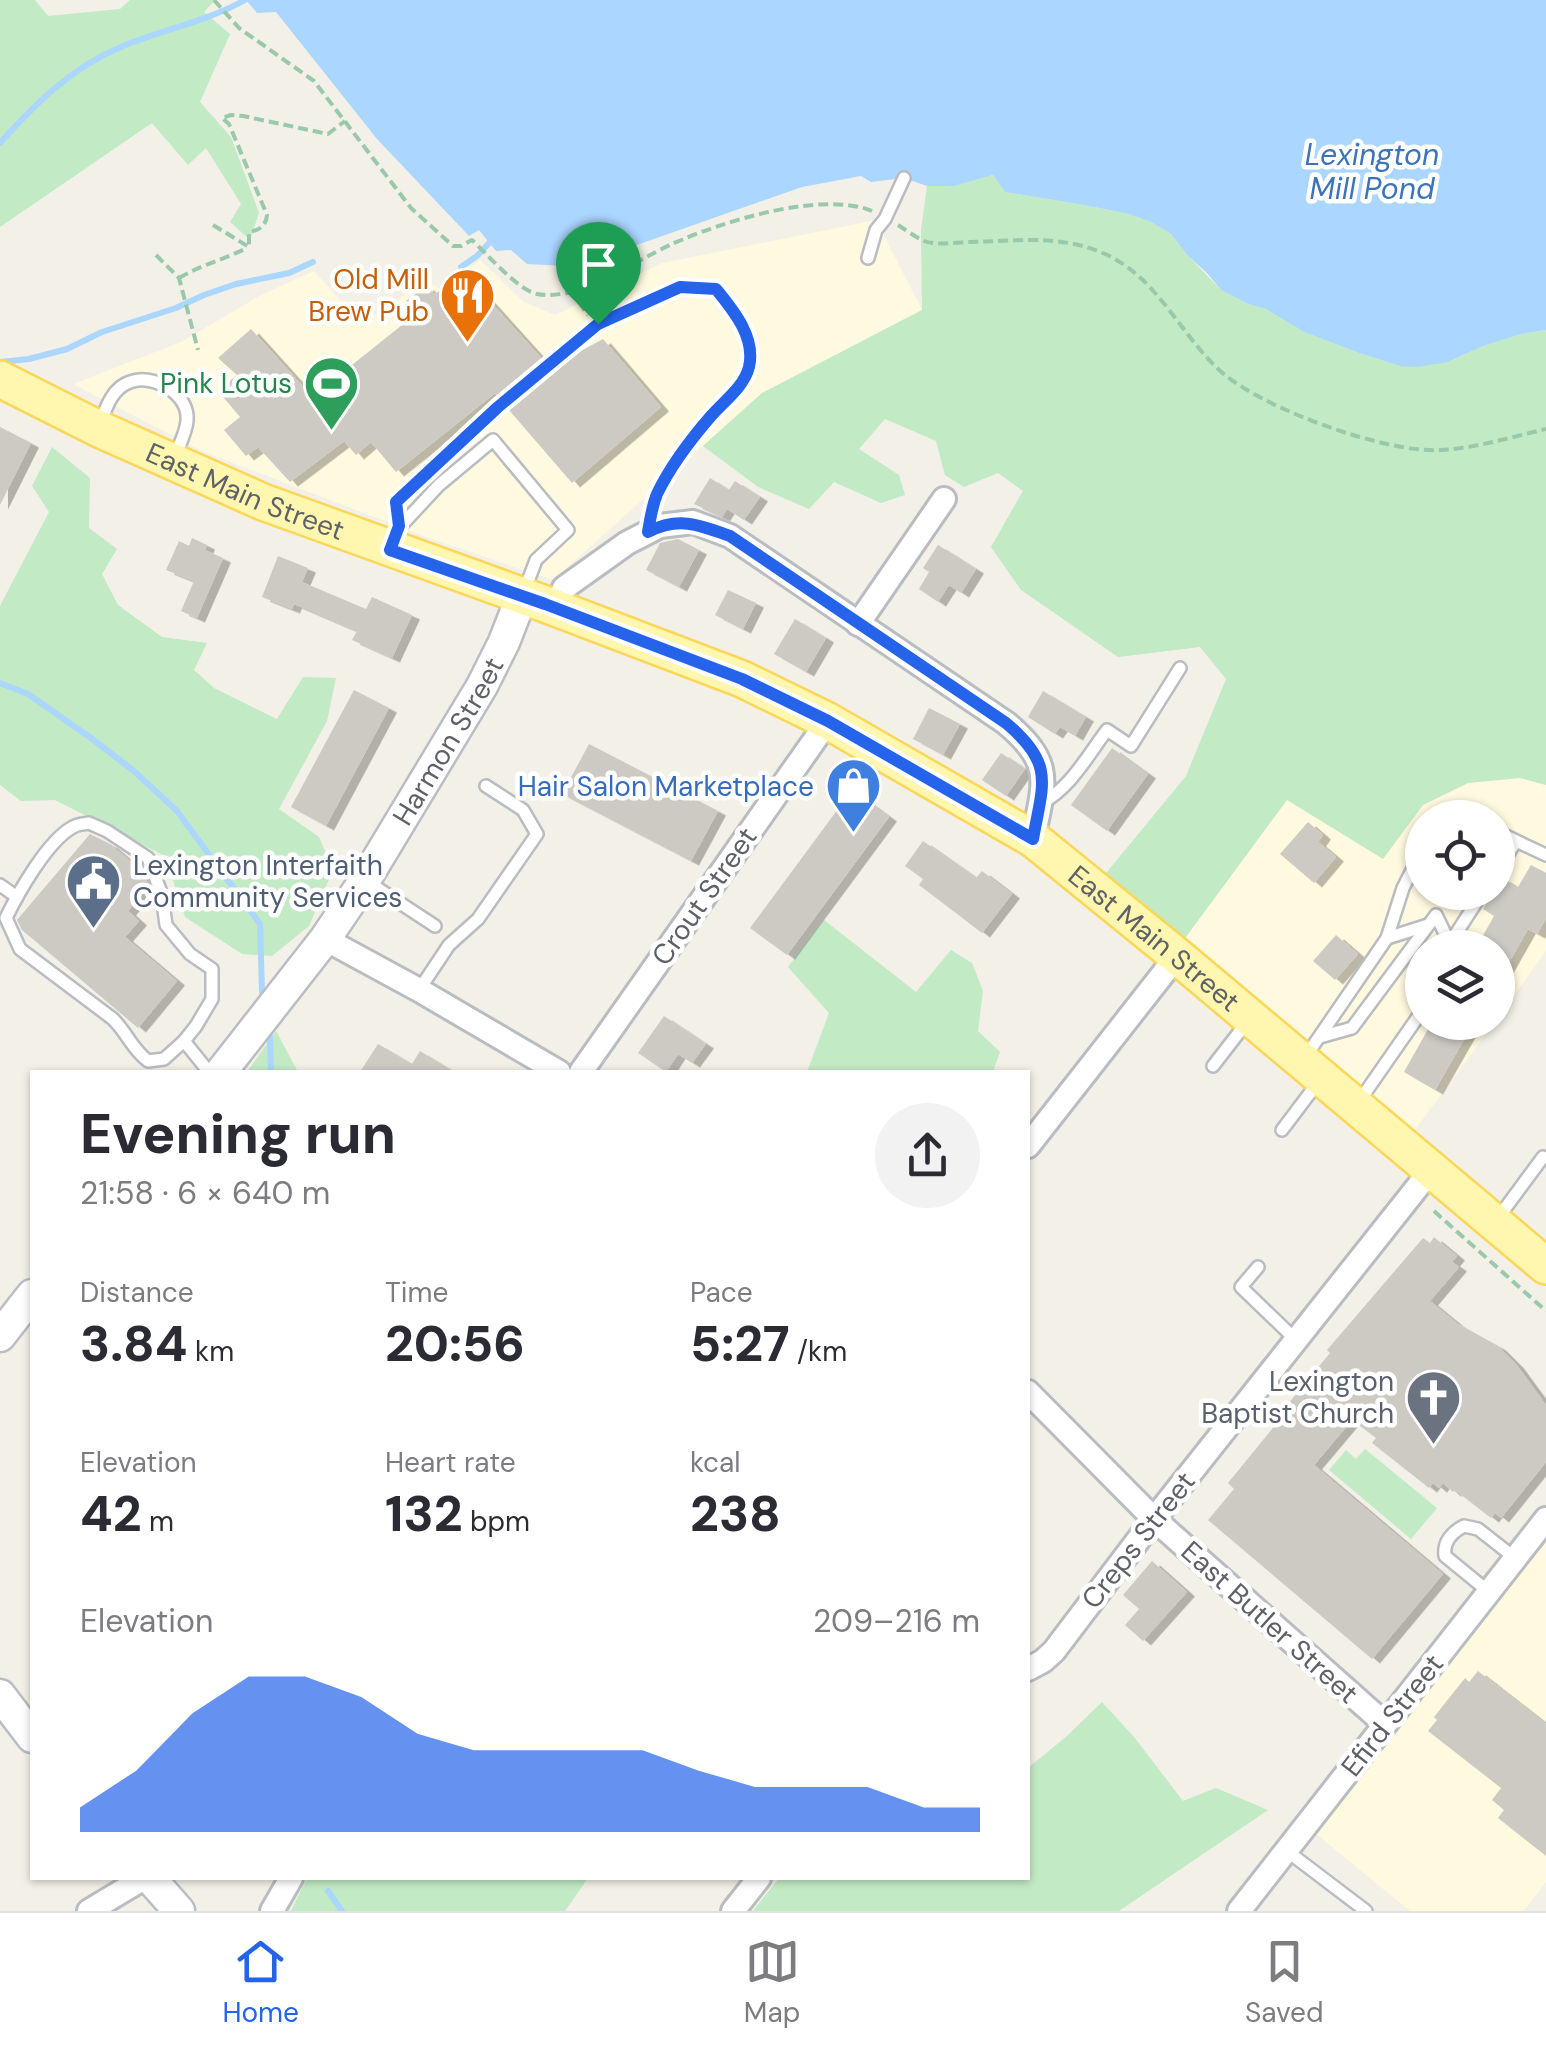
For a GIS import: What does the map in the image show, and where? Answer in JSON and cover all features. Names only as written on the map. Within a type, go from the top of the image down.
[{"type":"main road","name":"East Main Street","points":[[1,381],[263,502],[395,538],[522,596],[742,679],[828,721],[1033,839],[1250,1018],[1315,1059],[1429,1187],[1494,1223],[1546,1266]]},
{"type":"street","points":[[858,624],[944,498]]},
{"type":"street","points":[[556,609],[564,588],[627,543],[660,526],[692,522],[730,536],[1024,738],[1039,757],[1044,780],[1033,839]]},
{"type":"street","name":"Harmon Street","points":[[223,1070],[325,939],[365,880],[482,686],[522,596]]},
{"type":"street","name":"Crout Street","points":[[582,1070],[828,721]]},
{"type":"street","points":[[325,939],[556,1070]]},
{"type":"street","points":[[1030,1143],[1176,956]]},
{"type":"street","name":"Creps Street","points":[[1030,1668],[1054,1651],[1296,1340],[1429,1187]]},
{"type":"street","points":[[3,1325],[30,1298]]},
{"type":"street","name":"East Butler Street","points":[[1030,1394],[1154,1519],[1385,1724]]},
{"type":"street","name":"Efird Street","points":[[1239,1911],[1546,1518]]},
{"type":"street","points":[[0,1695],[30,1734]]},
{"type":"street","points":[[89,1911],[143,1880]]},
{"type":"street","points":[[149,1880],[179,1911]]},
{"type":"street","points":[[272,1911],[290,1880]]},
{"type":"street","points":[[733,1911],[757,1880]]},
{"type":"lane","points":[[868,258],[876,230],[904,178]]},
{"type":"lane","points":[[395,538],[396,502],[498,407],[598,324],[680,287],[716,289],[743,327],[749,367],[739,387],[680,455],[656,497],[648,532]]},
{"type":"lane","points":[[99,429],[109,400],[117,390],[130,382],[150,380],[167,386],[182,401],[188,422],[172,463]]},
{"type":"lane","points":[[395,538],[440,485],[493,440],[568,530],[536,560],[522,596]]},
{"type":"lane","points":[[1040,804],[1065,785],[1108,730],[1131,746],[1180,668]]},
{"type":"lane","points":[[420,990],[448,945],[478,919],[537,834],[524,810],[486,786]]},
{"type":"lane","points":[[89,824],[106,831],[148,858],[162,895],[166,925],[190,954],[212,970],[212,999],[184,1041],[164,1059],[148,1061],[134,1050],[124,1030],[113,1020],[20,949],[6,918],[20,889],[58,838],[75,825],[89,824]]},
{"type":"lane","points":[[1516,841],[1546,855]]},
{"type":"lane","points":[[365,880],[436,926]]},
{"type":"lane","points":[[1282,1130],[1315,1059],[1386,938],[1405,884]]},
{"type":"lane","points":[[0,885],[17,897]]},
{"type":"lane","points":[[1386,938],[1432,920]]},
{"type":"lane","points":[[1432,920],[1440,930]]},
{"type":"lane","points":[[1315,1059],[1352,1028],[1432,920]]},
{"type":"lane","points":[[1213,1066],[1250,1018]]},
{"type":"lane","points":[[1356,1107],[1405,1036]]},
{"type":"lane","points":[[184,1041],[221,1070]]},
{"type":"lane","points":[[1494,1223],[1545,1157]]},
{"type":"lane","points":[[1258,1267],[1240,1288],[1296,1340]]},
{"type":"lane","points":[[1489,1592],[1445,1556],[1444,1546],[1454,1532],[1464,1526],[1472,1527],[1515,1558]]},
{"type":"lane","points":[[1287,1850],[1366,1911]]},
{"type":"path","points":[[214,0],[240,28],[314,80],[412,208],[445,240],[453,246],[472,240],[526,290],[536,294],[570,290],[619,272],[672,244],[728,223],[816,204],[853,204],[925,242],[1039,239],[1070,242],[1104,254],[1136,271],[1214,366],[1236,385],[1334,429],[1370,440],[1439,450],[1546,430]]},
{"type":"path","points":[[249,247],[250,232],[266,223],[267,215],[229,124],[222,118],[243,116],[328,134],[345,121]]},
{"type":"path","points":[[213,225],[249,247]]},
{"type":"path","points":[[179,278],[249,247]]},
{"type":"path","points":[[156,254],[179,278],[198,350]]},
{"type":"path","points":[[570,290],[598,324]]},
{"type":"path","points":[[1429,1187],[1546,1312]]},
{"type":"shaded area","points":[[876,220],[922,310],[762,393],[553,580],[429,538],[204,452],[73,384],[181,342],[263,294],[314,271],[361,324],[426,281],[439,288],[480,260],[524,302],[555,315],[662,263]]},
{"type":"shaded area","points":[[1520,778],[1546,785],[1546,951],[1515,994],[1515,930],[1405,930],[1405,1040],[1481,1040],[1412,1134],[1183,941],[1287,799],[1383,858],[1405,829],[1405,910],[1515,910],[1515,800],[1433,800],[1468,783]]},
{"type":"shaded area","points":[[1546,1539],[1546,1882],[1524,1911],[1410,1911],[1315,1833]]},
{"type":"green space","points":[[0,0],[35,0],[48,16],[120,9],[130,0],[215,0],[204,12],[230,34],[200,102],[231,137],[259,213],[250,240],[230,222],[241,204],[206,148],[188,165],[152,123],[0,227]]},
{"type":"green space","points":[[993,175],[1005,192],[1129,214],[1151,222],[1171,234],[1221,290],[1266,309],[1304,332],[1400,366],[1448,362],[1483,346],[1546,330],[1546,785],[1520,778],[1468,783],[1433,800],[1405,800],[1405,829],[1383,859],[1287,800],[1183,941],[1093,889],[1186,776],[1226,679],[1200,647],[1118,657],[1021,590],[991,547],[1023,491],[998,473],[964,487],[945,475],[936,441],[885,419],[859,449],[899,475],[905,495],[881,503],[834,482],[809,509],[758,487],[703,446],[762,393],[922,310],[921,230],[927,186],[954,186]]},
{"type":"green space","points":[[52,447],[90,478],[89,528],[117,549],[102,574],[118,605],[162,637],[207,643],[194,670],[214,688],[277,719],[303,677],[336,678],[327,721],[279,809],[319,837],[333,870],[309,926],[272,956],[242,954],[185,917],[165,856],[55,800],[21,801],[0,785],[0,606],[49,512],[32,486]]},
{"type":"green space","points":[[824,920],[916,992],[951,950],[972,963],[983,991],[978,1031],[1000,1052],[994,1070],[808,1070],[829,1013],[788,967]]},
{"type":"green space","points":[[276,1031],[297,1070],[248,1070]]},
{"type":"green space","points":[[1365,1449],[1437,1508],[1411,1539],[1329,1470],[1346,1450],[1356,1459]]},
{"type":"green space","points":[[1102,1702],[1183,1801],[1216,1788],[1268,1810],[1119,1911],[753,1911],[777,1880],[1030,1880],[1030,1766]]},
{"type":"green space","points":[[306,1880],[587,1880],[565,1911],[291,1911]]},
{"type":"water","name":"Lexington Mill Pond","points":[[246,0],[1546,0],[1546,330],[1483,346],[1448,362],[1400,366],[1304,332],[1266,309],[1221,290],[1171,234],[1151,222],[1129,214],[1005,192],[993,175],[954,186],[927,186],[904,178],[871,182],[861,176],[802,187],[594,260],[565,266],[527,264],[511,250],[496,251],[479,230],[469,236],[377,139],[276,12],[257,13]]},
{"type":"building","points":[[467,276],[542,359],[396,472],[371,442],[356,455],[344,441],[290,482],[258,447],[246,456],[224,430],[240,417],[218,391],[237,375],[218,358],[251,329],[306,390],[320,378],[327,385],[417,313],[406,301],[426,286],[434,294]]},
{"type":"building","points":[[603,339],[661,407],[572,483],[509,410],[579,352]]},
{"type":"building","points":[[0,427],[31,443],[0,505]]},
{"type":"building","points":[[710,478],[729,490],[735,481],[760,497],[744,520],[727,509],[722,517],[694,504]]},
{"type":"building","points":[[192,538],[207,545],[205,550],[223,558],[197,618],[181,611],[194,581],[166,570],[179,541],[189,546]]},
{"type":"building","points":[[678,539],[699,550],[679,587],[646,570],[660,543]]},
{"type":"building","points":[[938,545],[976,569],[961,593],[949,585],[938,602],[919,589],[929,572],[923,568]]},
{"type":"building","points":[[278,556],[308,568],[302,582],[366,609],[372,597],[412,615],[392,658],[352,640],[357,631],[294,604],[292,609],[262,597]]},
{"type":"building","points":[[728,590],[756,603],[743,629],[715,615]]},
{"type":"building","points":[[795,619],[826,638],[806,672],[774,654]]},
{"type":"building","points":[[354,690],[389,708],[326,826],[291,807]]},
{"type":"building","points":[[1043,691],[1086,717],[1075,736],[1060,727],[1055,734],[1028,717]]},
{"type":"building","points":[[929,708],[960,724],[943,755],[913,739]]},
{"type":"building","points":[[589,744],[718,811],[691,861],[562,794]]},
{"type":"building","points":[[1112,748],[1148,774],[1107,831],[1071,805]]},
{"type":"building","points":[[1001,753],[1025,769],[1006,796],[982,780]]},
{"type":"building","points":[[852,790],[889,817],[787,955],[750,928]]},
{"type":"building","points":[[1308,822],[1323,835],[1318,842],[1336,857],[1314,883],[1280,854]]},
{"type":"building","points":[[90,834],[110,844],[143,872],[149,886],[128,911],[139,921],[125,937],[177,981],[138,1028],[22,930],[17,920]]},
{"type":"building","points":[[923,841],[976,878],[982,871],[1012,894],[982,933],[919,885],[923,879],[905,866]]},
{"type":"building","points":[[1531,865],[1546,873],[1546,918],[1537,934],[1528,929],[1515,952],[1515,930],[1486,930],[1494,916],[1485,910],[1515,910],[1515,885],[1518,887]]},
{"type":"building","points":[[1336,935],[1358,954],[1335,980],[1313,961]]},
{"type":"building","points":[[664,1016],[706,1044],[692,1063],[678,1054],[667,1070],[638,1053]]},
{"type":"building","points":[[1422,1040],[1464,1040],[1435,1090],[1404,1072]]},
{"type":"building","points":[[378,1044],[412,1064],[420,1051],[451,1070],[361,1070]]},
{"type":"building","name":"Lexington Baptist Church","points":[[1434,1237],[1457,1256],[1452,1262],[1459,1267],[1430,1301],[1458,1324],[1498,1346],[1546,1405],[1546,1462],[1501,1518],[1495,1513],[1491,1518],[1443,1483],[1439,1488],[1433,1483],[1429,1488],[1372,1443],[1376,1438],[1352,1420],[1314,1465],[1443,1574],[1372,1659],[1208,1520],[1234,1489],[1228,1483],[1330,1353],[1327,1350],[1423,1238],[1430,1243]]},
{"type":"building","points":[[1152,1561],[1187,1592],[1143,1641],[1125,1625],[1139,1609],[1123,1595]]},
{"type":"building","points":[[1478,1671],[1546,1724],[1546,1856],[1498,1818],[1504,1810],[1492,1800],[1501,1788],[1428,1731],[1437,1720],[1434,1717],[1465,1678],[1469,1682]]},
{"type":"waterway","points":[[0,143],[40,101],[103,55],[245,0]]},
{"type":"waterway","points":[[461,267],[490,242]]},
{"type":"waterway","points":[[0,362],[67,349],[204,295],[289,273],[313,262]]},
{"type":"waterway","points":[[0,683],[28,694],[91,738],[177,811],[260,924],[262,992]]},
{"type":"waterway","points":[[270,1037],[271,1070]]},
{"type":"waterway","points":[[328,1891],[342,1911]]},
{"type":"place","name":"Old Mill Brew Pub","points":[[468,344]]},
{"type":"place","name":"Pink Lotus","points":[[331,432]]},
{"type":"place","name":"Hair Salon Marketplace","points":[[853,835]]},
{"type":"place","name":"Lexington Interfaith Community Services","points":[[94,930]]},
{"type":"place","name":"Lexington Baptist Church","points":[[1433,1446]]},
{"type":"route","points":[[680,287],[716,289],[743,327],[749,367],[739,387],[680,455],[656,497],[648,532],[660,526],[692,522],[730,536],[1006,723],[1039,757],[1044,780],[1033,839],[828,721],[742,679],[390,550],[399,526],[396,502],[498,407],[598,324],[680,287]]}]
